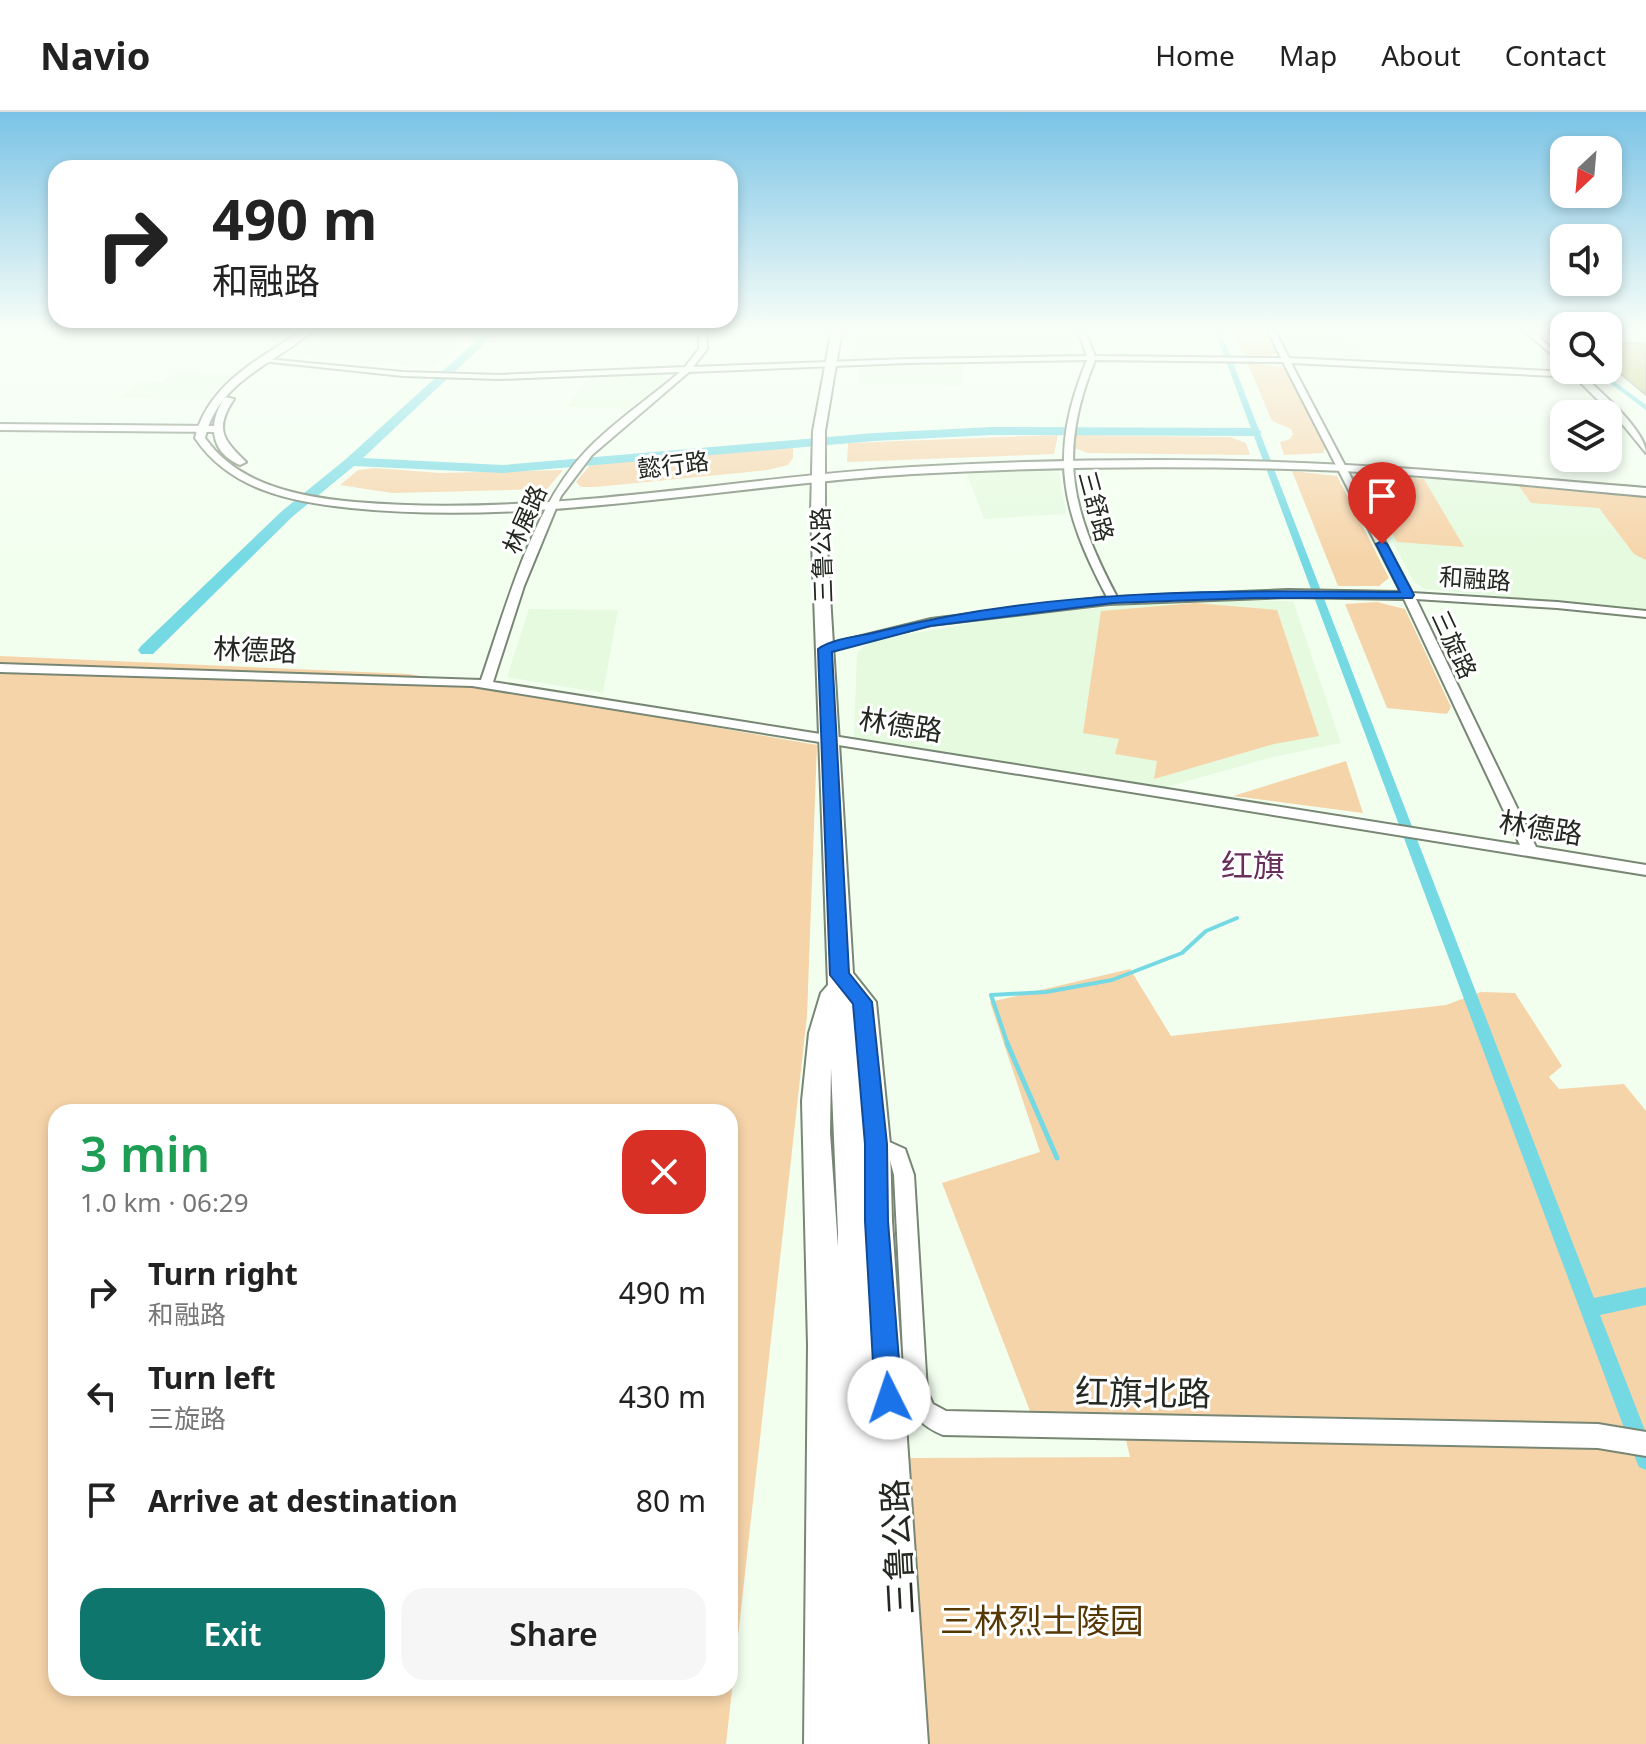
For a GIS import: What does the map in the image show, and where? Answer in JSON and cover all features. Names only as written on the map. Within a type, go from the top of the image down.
[{"type":"main road","name":"三鲁公路","points":[[824,405],[820,428],[819,474],[855,1304],[867,1744]]},
{"type":"main road","name":"三鲁公路","points":[[840,975],[863,1002],[876,1144],[877,1221],[907,1744]]},
{"type":"main road","name":"三鲁公路","points":[[825,1744],[826,1412],[817,1078],[821,1036],[840,975]]},
{"type":"street","points":[[212,405],[203,416],[200,438],[219,463],[241,478],[294,491]]},
{"type":"street","points":[[225,405],[218,415],[215,429],[221,445],[255,472],[294,491]]},
{"type":"street","name":"林展路","points":[[486,684],[553,500],[589,453],[645,405]]},
{"type":"street","name":"三舒路","points":[[1073,405],[1065,461],[1080,532],[1091,561],[1113,599]]},
{"type":"street","name":"三旋路","points":[[1310,405],[1408,595],[1487,763],[1522,827],[1531,852]]},
{"type":"street","points":[[1608,405],[1627,424],[1646,450]]},
{"type":"street","points":[[0,427],[215,429]]},
{"type":"street","name":"懿行路","points":[[294,491],[338,499],[433,508],[553,500],[819,474],[1065,461],[1341,465],[1646,489]]},
{"type":"street","name":"和融路","points":[[825,649],[929,622],[1113,599],[1297,594],[1408,595],[1646,614]]},
{"type":"street","name":"林德路","points":[[0,668],[486,684],[1646,870]]},
{"type":"street","name":"红旗北路","points":[[876,1144],[898,1155],[904,1175],[916,1391],[925,1412],[943,1423],[1598,1436],[1646,1444]]},
{"type":"shaded area","points":[[568,405],[635,405],[630,409]]},
{"type":"shaded area","points":[[1037,468],[1059,473],[1066,514],[984,519],[966,471]]},
{"type":"shaded area","points":[[1372,474],[1646,496],[1646,610],[1425,589],[1414,582],[1358,476]]},
{"type":"shaded area","points":[[1170,601],[1293,601],[1341,743],[1273,757],[1166,787],[854,738],[857,653],[871,641],[1001,618]]},
{"type":"shaded area","points":[[529,609],[618,610],[603,693],[507,677]]},
{"type":"green space","points":[[1265,405],[1305,405],[1325,446],[1324,453],[1284,455],[1280,442],[1290,439],[1293,434],[1291,429],[1272,421]]},
{"type":"green space","points":[[1058,435],[1054,454],[847,462],[848,443]]},
{"type":"green space","points":[[1076,435],[1230,437],[1246,443],[1250,455],[1088,453],[1074,448]]},
{"type":"green space","points":[[793,446],[793,458],[788,465],[768,470],[596,487],[581,487],[576,482],[590,465]]},
{"type":"green space","points":[[375,468],[440,473],[563,470],[547,489],[392,493],[340,485],[358,470]]},
{"type":"green space","points":[[1292,471],[1337,476],[1389,578],[1379,586],[1338,586]]},
{"type":"green space","points":[[1363,477],[1424,479],[1464,547],[1397,542]]},
{"type":"green space","points":[[1519,486],[1646,497],[1646,560],[1634,554],[1599,508],[1531,503]]},
{"type":"green space","points":[[1377,602],[1405,609],[1451,707],[1447,714],[1387,708],[1345,604]]},
{"type":"green space","points":[[1195,603],[1277,610],[1319,736],[1274,744],[1154,779],[1157,761],[1115,754],[1119,739],[1083,733],[1101,611]]},
{"type":"green space","points":[[0,656],[409,674],[817,745],[807,1016],[738,1636],[738,1104],[48,1104],[48,1696],[731,1696],[726,1744],[0,1744]]},
{"type":"green space","points":[[1346,761],[1363,813],[1233,796]]},
{"type":"green space","name":"三林烈士陵园","points":[[1130,969],[1171,1036],[1446,1005],[1481,992],[1515,993],[1562,1066],[1549,1077],[1559,1089],[1624,1084],[1646,1111],[1646,1744],[928,1744],[909,1458],[1130,1457],[1120,1415],[1030,1411],[942,1183],[1040,1152],[990,1002]]},
{"type":"waterway","points":[[351,462],[413,405]]},
{"type":"waterway","points":[[1246,405],[1588,1308]]},
{"type":"waterway","points":[[1642,405],[1646,408]]},
{"type":"waterway","points":[[351,462],[503,469],[874,437],[991,431],[1256,432]]},
{"type":"waterway","points":[[147,650],[287,514],[351,462]]},
{"type":"waterway","points":[[1008,1045],[991,995],[1046,992],[1112,980],[1182,953],[1206,931],[1237,918]]},
{"type":"waterway","points":[[1007,1043],[1057,1158]]},
{"type":"waterway","points":[[1588,1308],[1646,1296]]},
{"type":"waterway","points":[[1588,1308],[1646,1460]]},
{"type":"district","name":"红旗","points":[[1253,864]]},
{"type":"route","points":[[889,1398],[877,1221],[876,1144],[863,1002],[840,975],[825,649],[929,622],[1113,599],[1254,594],[1408,595],[1382,544]]}]
